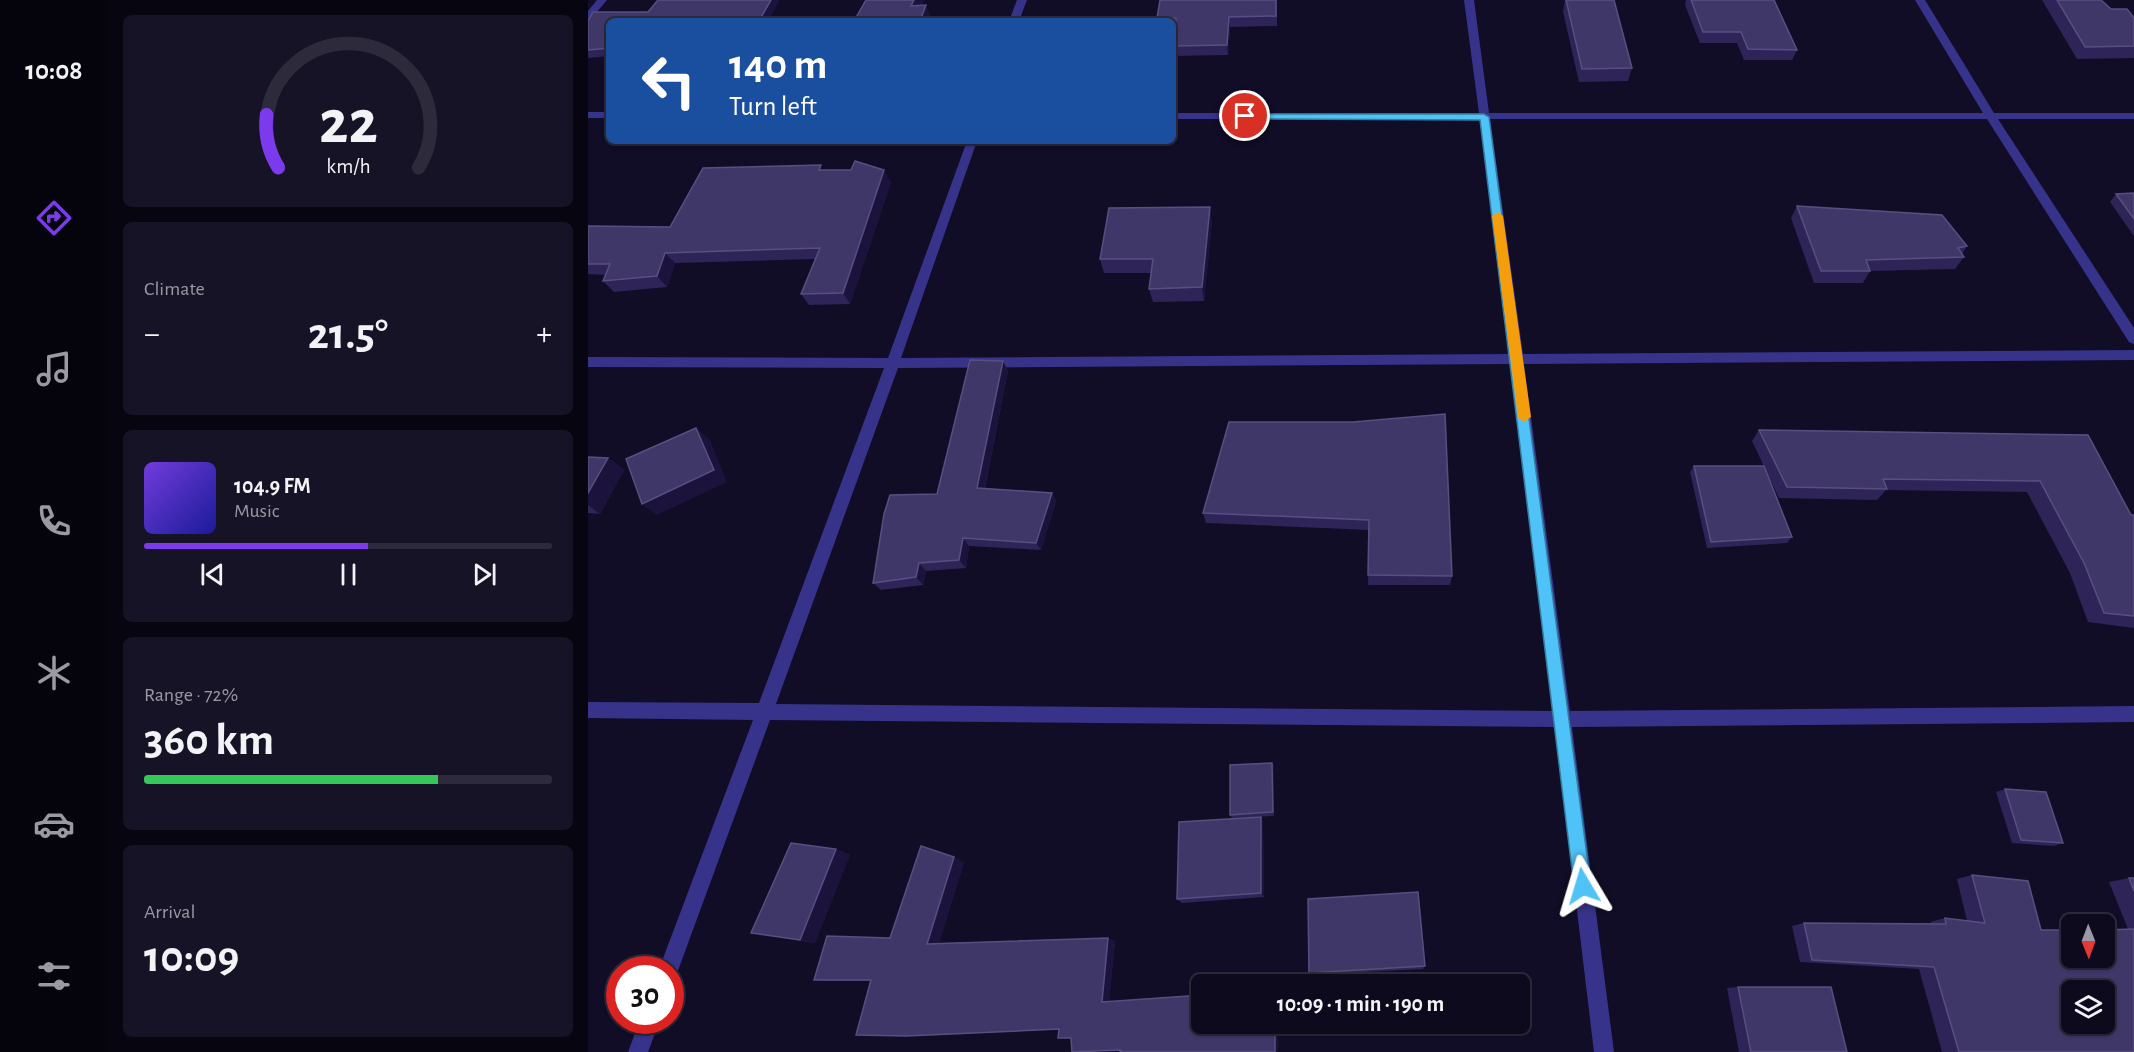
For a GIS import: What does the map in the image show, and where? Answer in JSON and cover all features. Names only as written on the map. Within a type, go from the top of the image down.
[{"type":"street","points":[[588,17],[602,0]]},
{"type":"street","points":[[1015,18],[1022,0]]},
{"type":"street","points":[[1469,0],[1517,358],[1604,1052]]},
{"type":"street","points":[[1920,0],[1992,118],[2134,339]]},
{"type":"street","points":[[588,115],[606,115]]},
{"type":"street","points":[[1176,116],[1992,118],[2134,116]]},
{"type":"street","points":[[674,956],[893,363],[971,144]]},
{"type":"street","points":[[588,362],[893,363],[2134,355]]},
{"type":"street","points":[[588,710],[1562,719],[2134,714]]},
{"type":"street","points":[[638,1052],[645,1034]]},
{"type":"building","points":[[658,0],[771,0],[761,18],[606,18],[606,48],[588,50],[588,21],[593,12],[648,12]]},
{"type":"building","points":[[866,0],[914,0],[911,6],[926,5],[921,18],[856,18]]},
{"type":"building","points":[[1160,0],[1276,0],[1276,16],[1229,17],[1227,45],[1176,46],[1176,18],[1157,18]]},
{"type":"building","points":[[1566,0],[1614,0],[1632,68],[1582,69]]},
{"type":"building","points":[[1691,0],[1774,0],[1797,50],[1748,49],[1741,32],[1703,32]]},
{"type":"building","points":[[2057,0],[2101,0],[2111,9],[2127,9],[2134,18],[2134,46],[2085,47]]},
{"type":"building","points":[[855,161],[884,170],[843,293],[801,294],[820,248],[665,253],[657,276],[603,281],[610,264],[588,264],[588,226],[670,227],[703,168],[821,165],[819,170],[851,170]]},
{"type":"building","points":[[2134,193],[2134,219],[2116,194]]},
{"type":"building","points":[[1797,206],[1942,215],[1967,246],[1958,248],[1964,257],[1866,260],[1870,271],[1821,271]]},
{"type":"building","points":[[1210,207],[1202,287],[1149,289],[1153,259],[1100,259],[1109,208]]},
{"type":"building","points":[[970,360],[1003,361],[977,488],[1052,493],[1036,543],[963,538],[959,560],[919,563],[916,577],[873,583],[884,514],[890,495],[937,494]]},
{"type":"building","points":[[1445,414],[1452,576],[1368,575],[1369,520],[1203,513],[1229,422],[1353,422]]},
{"type":"building","points":[[696,428],[714,470],[642,504],[626,459]]},
{"type":"building","points":[[1759,430],[2088,435],[2131,515],[2134,515],[2134,616],[2104,613],[2084,563],[2040,481],[1883,479],[1887,489],[1787,487]]},
{"type":"building","points":[[588,457],[608,458],[588,493]]},
{"type":"building","points":[[1694,466],[1764,466],[1792,537],[1711,542]]},
{"type":"building","points":[[1272,763],[1273,812],[1230,815],[1230,765]]},
{"type":"building","points":[[2005,789],[2046,792],[2063,843],[2021,840]]},
{"type":"building","points":[[1261,817],[1261,893],[1177,899],[1179,822]]},
{"type":"building","points":[[791,843],[836,849],[800,940],[751,933]]},
{"type":"building","points":[[921,846],[954,857],[927,944],[1108,938],[1102,1002],[1191,996],[1191,1034],[1275,1034],[1275,1052],[1120,1052],[1121,1050],[1072,1052],[1071,1038],[1058,1038],[1059,1029],[906,1036],[856,1035],[871,980],[814,980],[827,936],[890,938]]},
{"type":"building","points":[[1972,875],[2028,881],[2041,930],[2061,930],[2061,968],[2115,968],[2115,930],[2134,929],[2134,1052],[1959,1052],[1934,967],[1812,960],[1804,923],[1946,924],[1945,918],[1985,923]]},
{"type":"building","points":[[2129,878],[2134,878],[2134,891]]},
{"type":"building","points":[[1418,892],[1425,966],[1309,973],[1308,899]]},
{"type":"building","points":[[1738,987],[1831,987],[1847,1052],[1751,1052]]},
{"type":"slow traffic","points":[[1498,216],[1524,417]]},
{"type":"route","points":[[1245,116],[1484,117],[1517,358],[1583,886]]}]
